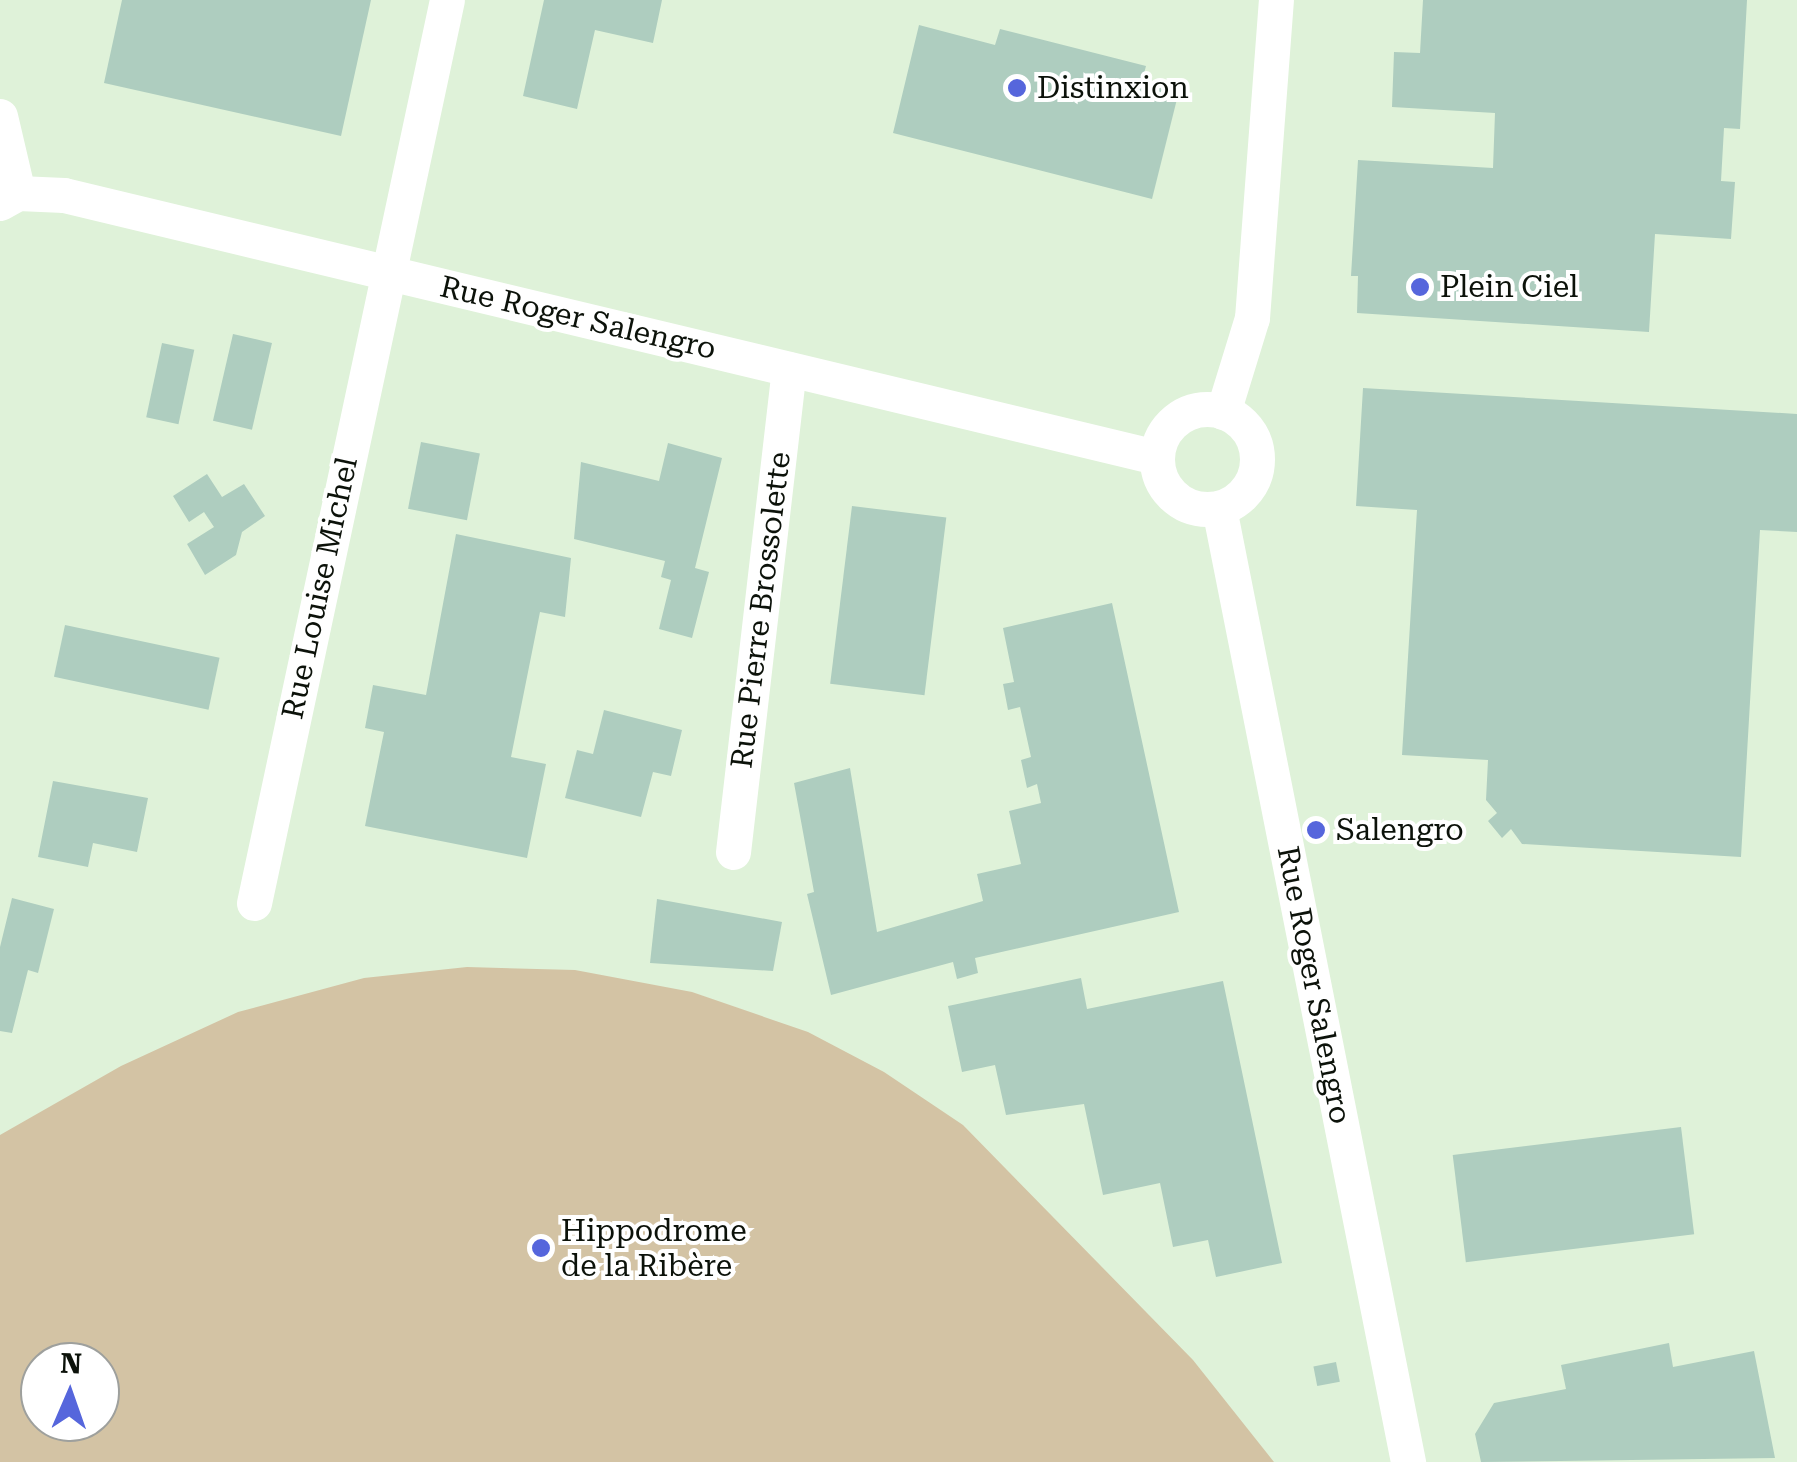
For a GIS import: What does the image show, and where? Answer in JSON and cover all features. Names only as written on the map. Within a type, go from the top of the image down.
[{"type":"street","name":"Rue Louise Michel","points":[[254,903],[447,0]]},
{"type":"street","points":[[1223,412],[1252,318],[1276,0]]},
{"type":"street","points":[[0,116],[9,198]]},
{"type":"street","name":"Rue Roger Salengro","points":[[9,198],[64,195],[1156,457]]},
{"type":"street","name":"Rue Pierre Brossolette","points":[[733,852],[789,369]]},
{"type":"street","points":[[1223,412],[1248,431],[1257,462],[1246,491],[1219,508],[1174,498],[1156,457],[1178,418],[1223,412]]},
{"type":"street","name":"Rue Roger Salengro","points":[[1219,508],[1408,1462]]},
{"type":"shaded area","name":"Hippodrome de la Ribère","points":[[467,967],[575,970],[692,992],[808,1032],[884,1072],[963,1125],[1193,1360],[1274,1462],[0,1462],[0,1135],[121,1066],[238,1012],[364,978]]},
{"type":"building","points":[[122,0],[371,0],[341,136],[104,83]]},
{"type":"building","points":[[544,0],[662,0],[653,43],[595,30],[577,109],[523,96]]},
{"type":"building","points":[[1423,0],[1747,0],[1740,129],[1724,128],[1721,181],[1735,182],[1731,239],[1655,234],[1649,332],[1357,313],[1358,276],[1351,276],[1358,160],[1493,168],[1495,113],[1392,107],[1394,52],[1420,53]]},
{"type":"building","points":[[919,25],[995,45],[1000,29],[1146,66],[1142,81],[1179,91],[1152,199],[893,133]]},
{"type":"building","points":[[233,334],[272,343],[252,430],[213,421]]},
{"type":"building","points":[[162,343],[194,350],[178,424],[146,417]]},
{"type":"building","points":[[1363,388],[1797,414],[1797,532],[1760,530],[1741,857],[1522,844],[1511,829],[1502,838],[1488,821],[1497,813],[1486,800],[1488,760],[1402,755],[1417,510],[1356,506]]},
{"type":"building","points":[[421,442],[480,453],[467,520],[408,509]]},
{"type":"building","points":[[668,443],[722,458],[695,568],[709,572],[692,638],[659,629],[671,580],[661,577],[665,561],[574,539],[581,462],[659,481]]},
{"type":"building","points":[[207,474],[222,497],[244,484],[265,516],[242,532],[236,555],[205,575],[187,544],[214,527],[204,512],[189,522],[173,496]]},
{"type":"building","points":[[852,506],[946,518],[924,695],[830,684]]},
{"type":"building","points":[[456,534],[571,558],[565,617],[540,612],[511,757],[546,764],[527,858],[365,826],[384,732],[365,728],[373,685],[426,695]]},
{"type":"building","points":[[1112,603],[1179,912],[975,958],[978,973],[957,979],[953,962],[831,995],[807,894],[814,892],[794,783],[850,768],[877,932],[983,901],[977,874],[1021,864],[1009,811],[1041,803],[1037,784],[1027,788],[1021,760],[1031,757],[1020,707],[1008,710],[1003,684],[1014,682],[1003,628]]},
{"type":"building","points":[[65,625],[220,658],[209,710],[54,677]]},
{"type":"building","points":[[604,710],[682,730],[671,776],[653,772],[641,817],[565,798],[577,750],[593,754]]},
{"type":"building","points":[[53,781],[148,798],[137,852],[93,843],[88,867],[38,857]]},
{"type":"building","points":[[12,898],[54,909],[38,973],[28,970],[12,1033],[0,1031],[0,947]]},
{"type":"building","points":[[657,899],[782,922],[773,971],[650,963]]},
{"type":"building","points":[[1081,978],[1087,1009],[1223,981],[1282,1263],[1216,1277],[1208,1240],[1173,1247],[1160,1183],[1103,1195],[1084,1104],[1006,1115],[995,1065],[962,1072],[948,1006]]},
{"type":"building","points":[[1681,1127],[1694,1234],[1466,1262],[1453,1155]]},
{"type":"building","points":[[1669,1343],[1673,1367],[1754,1351],[1775,1458],[1481,1462],[1475,1434],[1494,1403],[1566,1389],[1561,1365]]},
{"type":"building","points":[[1336,1362],[1340,1382],[1317,1386],[1313,1366]]},
{"type":"place","name":"Distinxion","points":[[1017,88]]},
{"type":"place","name":"Plein Ciel","points":[[1420,287]]},
{"type":"place","name":"Salengro","points":[[1316,830]]},
{"type":"place","name":"Hippodrome de la Ribère","points":[[541,1248]]}]
